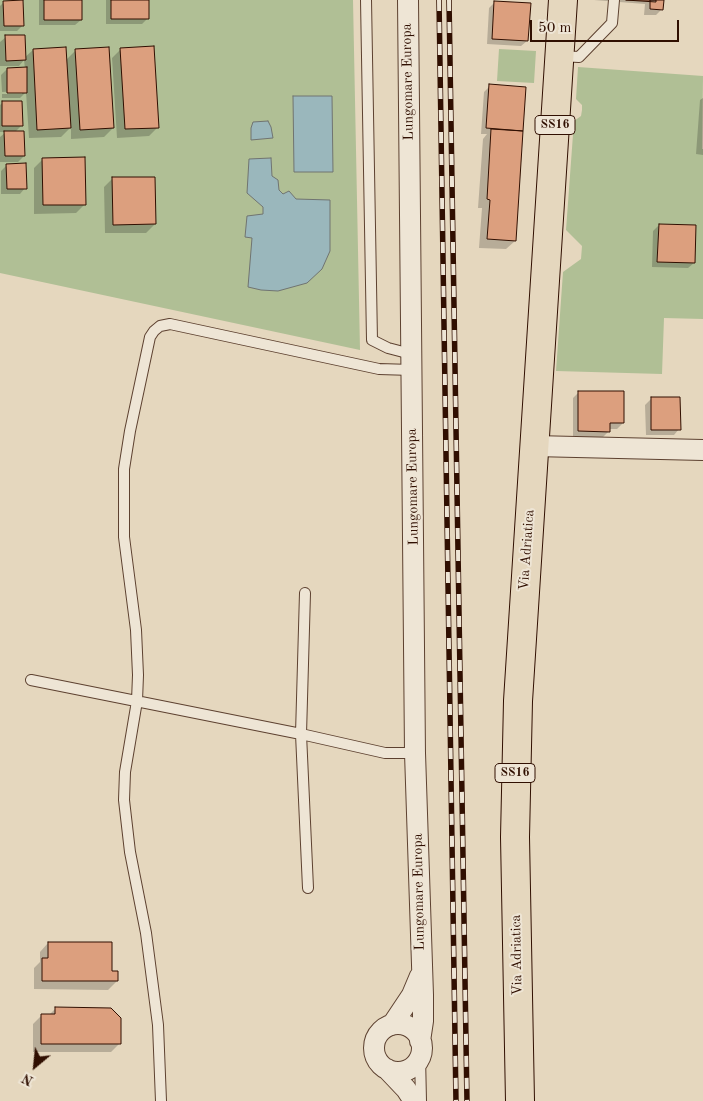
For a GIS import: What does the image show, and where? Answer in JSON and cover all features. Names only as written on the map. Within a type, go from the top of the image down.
[{"type":"main road","name":"Via Adriatica","points":[[520,1101],[515,760],[562,0]]},
{"type":"street","name":"Lungomare Europa","points":[[408,0],[416,753],[423,1020],[420,1048]]},
{"type":"street","points":[[534,446],[703,450]]},
{"type":"street","points":[[414,1101],[406,1089],[377,1060],[374,1046],[380,1033],[392,1025],[412,995],[421,974]]},
{"type":"street","points":[[387,1069],[396,1072],[410,1068],[420,1048],[417,1034],[406,1026],[392,1025]]},
{"type":"lane","points":[[366,0],[372,340],[412,362]]},
{"type":"lane","points":[[559,56],[579,57],[612,23],[614,0]]},
{"type":"lane","points":[[161,1101],[158,1025],[149,951],[130,852],[124,800],[125,772],[137,701],[138,675],[136,630],[124,537],[124,469],[150,337],[160,326],[170,324],[379,369],[412,362]]},
{"type":"lane","points":[[305,593],[301,734],[308,888]]},
{"type":"lane","points":[[31,680],[301,734],[385,753],[416,753]]},
{"type":"lane","points":[[420,1048],[421,1101]]},
{"type":"green space","points":[[0,0],[353,0],[360,350],[0,273]]},
{"type":"green space","points":[[499,49],[536,51],[534,83],[497,81]]},
{"type":"green space","points":[[578,67],[703,76],[703,319],[664,318],[662,374],[556,371],[563,272],[581,259],[582,246],[566,230],[574,121],[581,116],[582,110],[582,105],[576,99]],"holes":[[[659,224],[696,225],[657,262]]]},
{"type":"water","points":[[293,96],[332,96],[333,172],[294,172]]},
{"type":"water","points":[[268,121],[273,138],[251,140],[253,122]]},
{"type":"water","points":[[271,158],[272,176],[278,180],[279,190],[283,194],[289,191],[296,199],[330,200],[330,251],[322,269],[307,283],[278,291],[248,287],[252,238],[245,237],[247,216],[263,214],[263,207],[247,193],[249,159]]},
{"type":"building","points":[[23,0],[24,26],[4,26],[3,1]]},
{"type":"building","points":[[44,0],[82,0],[82,20],[44,20]]},
{"type":"building","points":[[111,0],[149,0],[149,19],[111,19]]},
{"type":"building","points":[[626,0],[656,0],[656,2]]},
{"type":"building","points":[[650,0],[664,0],[663,10],[650,9]]},
{"type":"building","points":[[494,1],[531,3],[528,41],[492,39]]},
{"type":"building","points":[[5,35],[25,35],[26,60],[6,61]]},
{"type":"building","points":[[154,46],[159,128],[125,129],[120,48]]},
{"type":"building","points":[[66,47],[71,128],[37,130],[33,49]]},
{"type":"building","points":[[109,47],[114,128],[80,130],[75,49]]},
{"type":"building","points":[[27,67],[27,93],[7,93],[7,68]]},
{"type":"building","points":[[489,84],[526,87],[523,131],[486,128]]},
{"type":"building","points":[[2,101],[22,101],[23,126],[2,126]]},
{"type":"building","points":[[491,129],[523,131],[516,241],[487,239],[490,200],[487,199]]},
{"type":"building","points":[[4,131],[24,131],[25,156],[5,156]]},
{"type":"building","points":[[85,157],[86,205],[43,205],[42,158]]},
{"type":"building","points":[[26,163],[27,189],[7,189],[6,164]]},
{"type":"building","points":[[112,177],[155,177],[156,224],[113,225]]},
{"type":"building","points":[[659,224],[696,225],[695,263],[657,262]]},
{"type":"building","points":[[578,391],[624,391],[624,423],[610,423],[610,432],[578,431]]},
{"type":"building","points":[[651,397],[680,397],[681,430],[651,430]]},
{"type":"building","points":[[48,942],[112,942],[112,971],[118,971],[118,981],[42,981],[42,958],[48,958]]},
{"type":"building","points":[[55,1007],[111,1008],[121,1018],[121,1044],[41,1044],[41,1014],[55,1014]]},
{"type":"railway","points":[[439,0],[456,1101]]},
{"type":"railway","points":[[449,0],[467,1101]]}]
